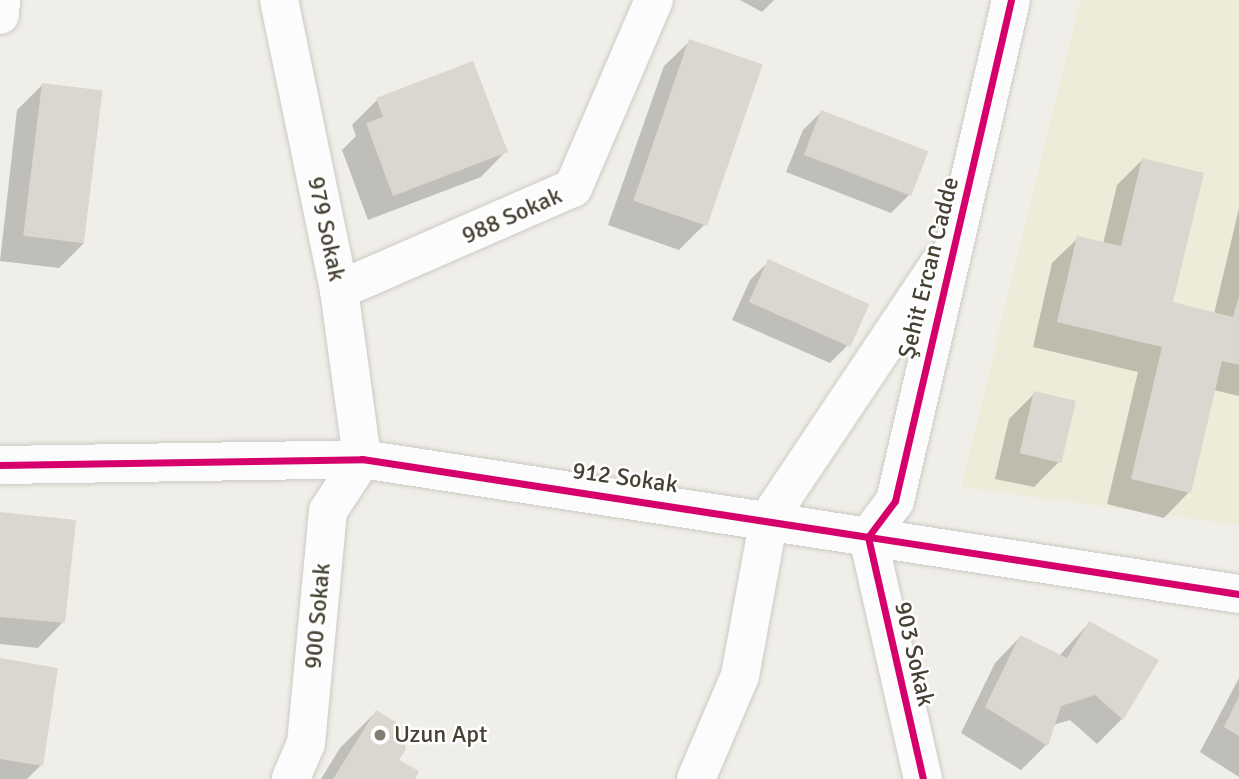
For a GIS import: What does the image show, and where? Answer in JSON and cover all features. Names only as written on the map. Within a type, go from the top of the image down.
[{"type":"street","points":[[0,15],[1,0]]},
{"type":"street","name":"979 Sokak","points":[[279,0],[339,290],[362,459]]},
{"type":"street","name":"988 Sokak","points":[[339,290],[573,188],[654,0]]},
{"type":"street","name":"Şehit Ercan Cadde","points":[[867,537],[895,501],[1008,1]]},
{"type":"street","name":"Şehit Ercan Cadde","points":[[696,779],[740,676],[769,519],[952,245]]},
{"type":"street","name":"912 Sokak","points":[[0,465],[362,459],[769,519],[867,537],[1239,594]]},
{"type":"street","name":"900 Sokak","points":[[291,779],[306,743],[328,511],[362,459]]},
{"type":"street","name":"903 Sokak","points":[[867,537],[923,779]]},
{"type":"shaded area","points":[[1080,0],[1239,0],[1239,525],[961,487]]},
{"type":"building","points":[[689,39],[763,64],[707,226],[633,201]]},
{"type":"building","points":[[473,61],[508,152],[393,196],[366,123],[383,117],[376,98]]},
{"type":"building","points":[[42,83],[103,90],[84,243],[23,236]]},
{"type":"building","points":[[821,110],[928,151],[911,196],[804,155]]},
{"type":"building","points":[[1142,158],[1204,173],[1173,302],[1233,317],[1239,296],[1239,365],[1222,361],[1191,493],[1131,479],[1162,347],[1057,322],[1077,236],[1121,246]]},
{"type":"building","points":[[768,259],[869,304],[850,347],[749,302]]},
{"type":"building","points":[[1034,391],[1076,401],[1062,463],[1020,453]]},
{"type":"building","points":[[0,512],[76,520],[65,623],[0,617]]},
{"type":"building","points":[[1089,621],[1159,660],[1123,720],[1095,695],[1061,706],[1048,746],[985,707],[1020,635],[1067,658]]},
{"type":"building","points":[[0,658],[58,668],[43,766],[0,759]]},
{"type":"building","points":[[1239,696],[1239,736],[1224,727]]},
{"type":"building","name":"Uzun Apt","points":[[376,710],[396,722],[406,749],[399,760],[419,771],[415,779],[333,779]]},
{"type":"cycle path","points":[[923,779],[868,537],[895,501],[1011,0]]},
{"type":"cycle path","points":[[0,465],[362,459],[1239,594]]},
{"type":"place","name":"Uzun Apt","points":[[380,735]]}]
